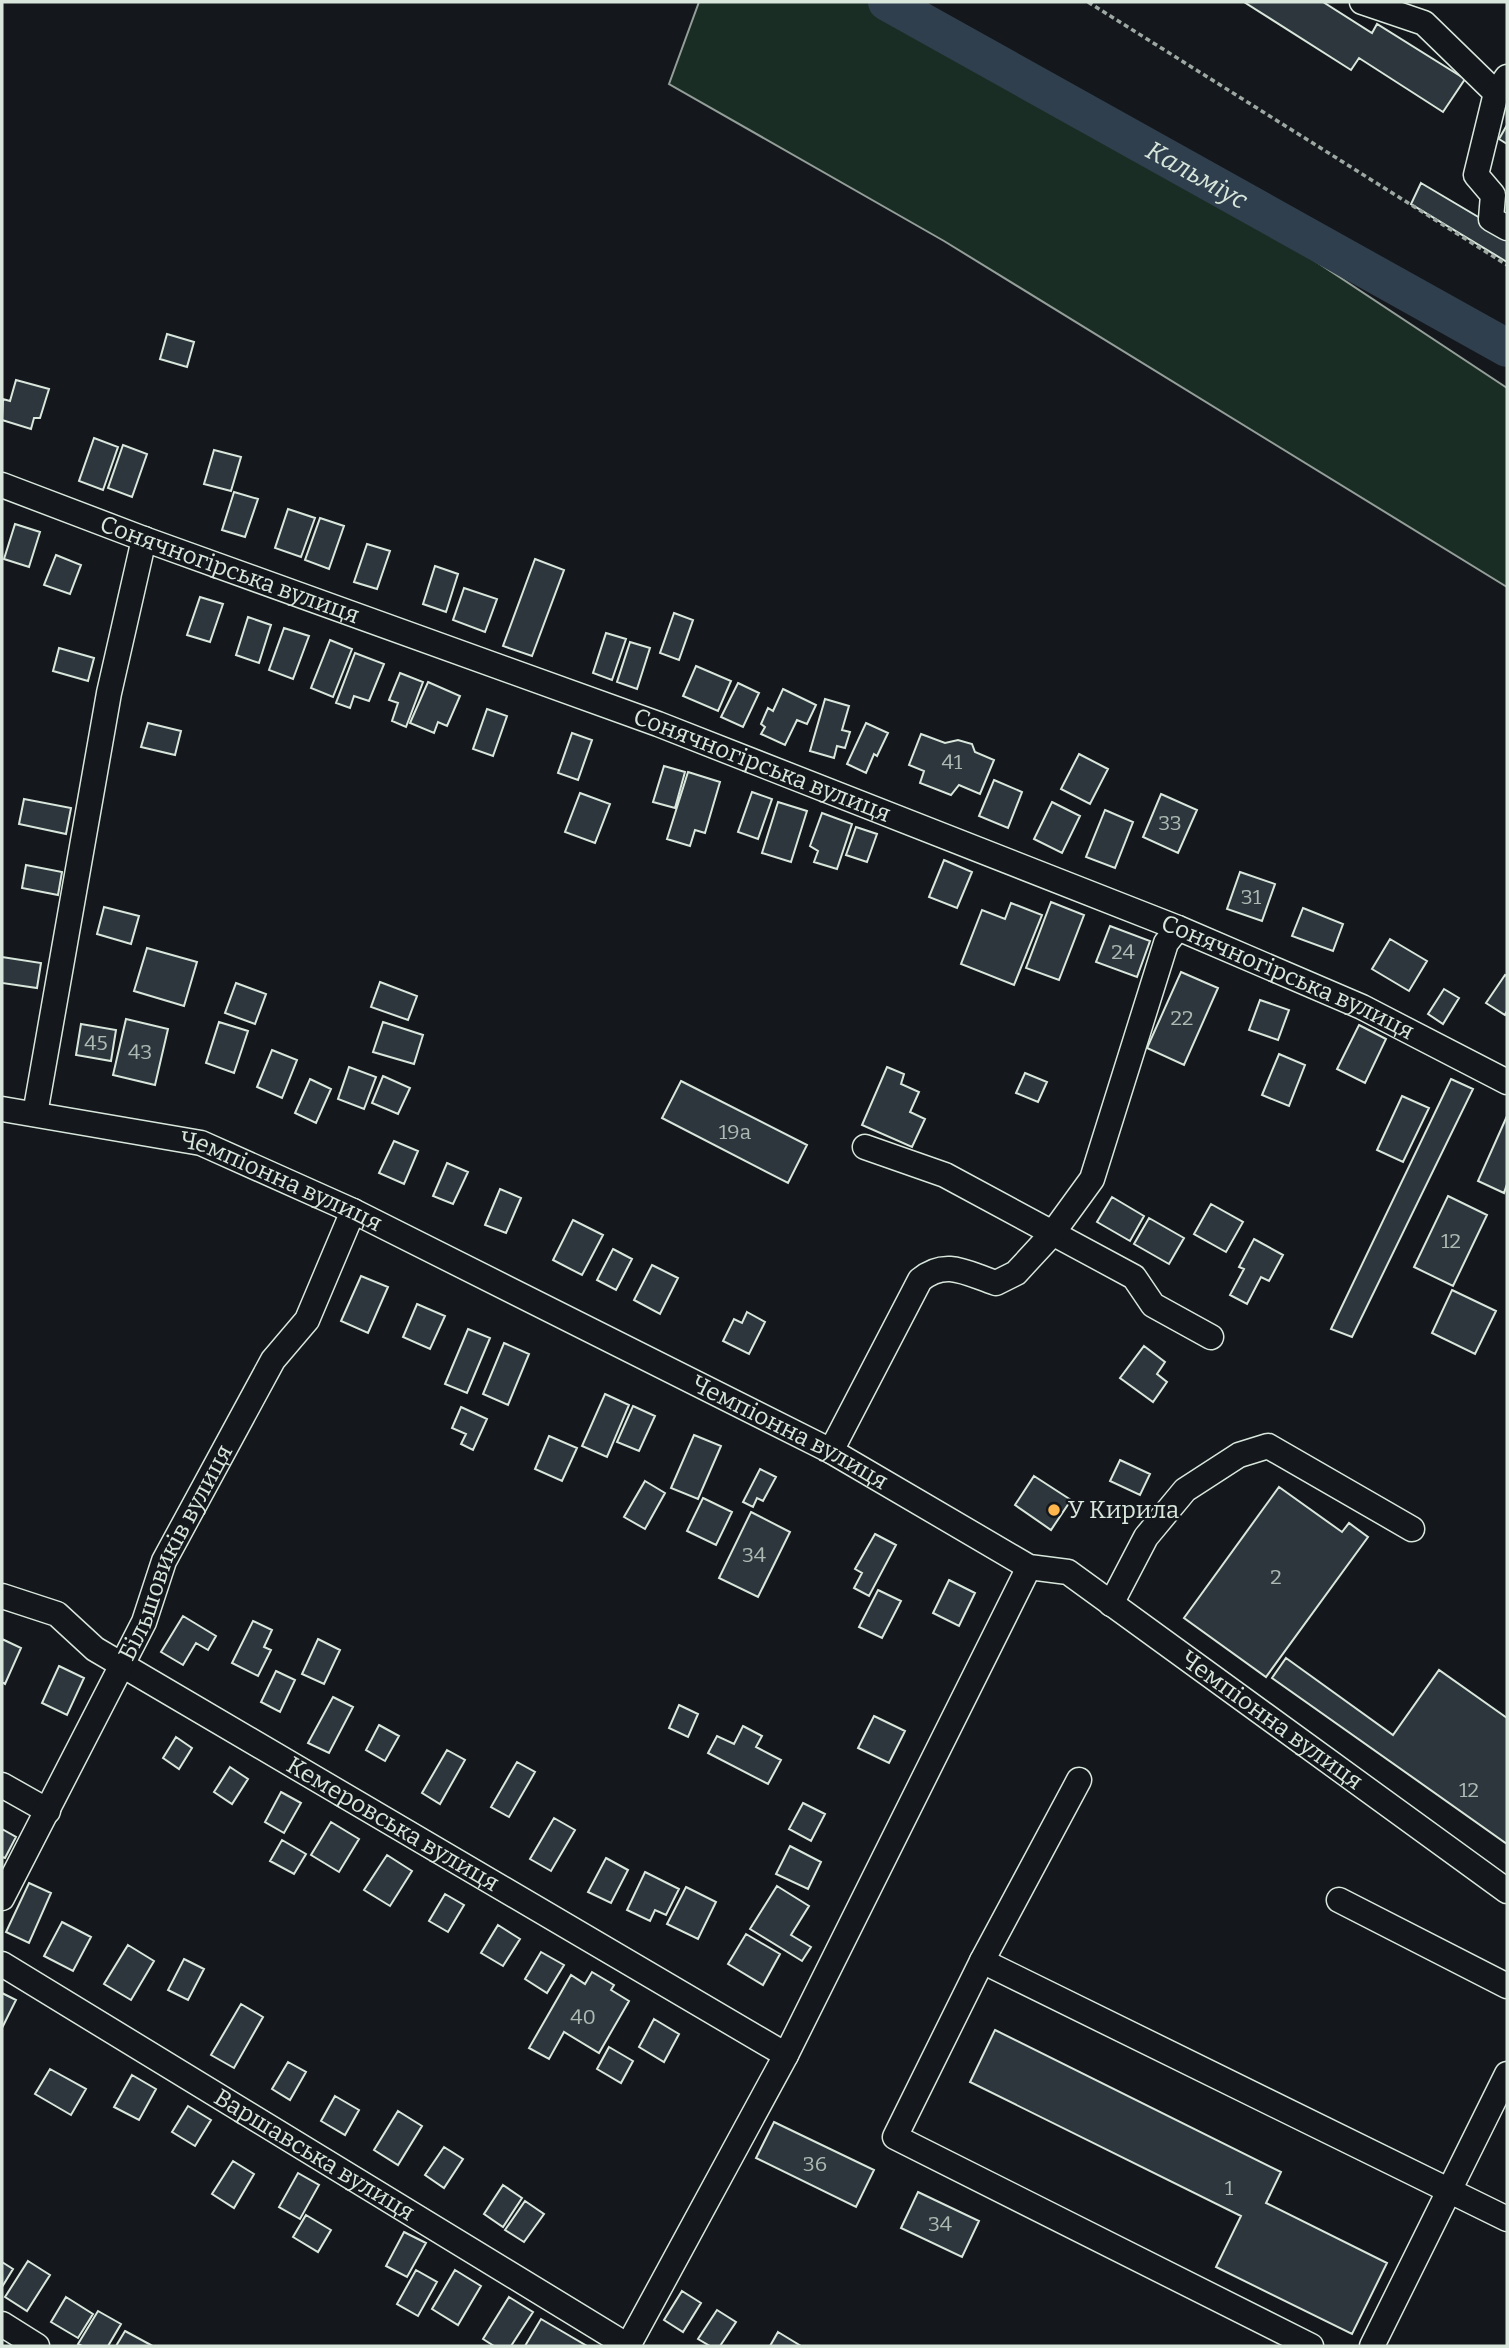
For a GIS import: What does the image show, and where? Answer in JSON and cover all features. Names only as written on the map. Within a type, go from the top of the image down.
[{"type":"street","points":[[1362,2],[1424,23],[1502,85],[1476,175],[1493,195],[1491,219],[1507,228]]},
{"type":"street","name":"Сонячногірська вулиця","points":[[2,485],[144,539],[658,724],[1178,928],[1362,1007],[1507,1082]]},
{"type":"street","points":[[35,1114],[109,693],[144,539]]},
{"type":"street","points":[[831,1451],[920,1280],[932,1270],[947,1267],[996,1283],[1016,1273],[1052,1234],[1092,1179],[1166,943],[1178,928]]},
{"type":"street","name":"Чемпіонна вулиця","points":[[2,1109],[201,1143],[353,1211],[831,1451],[1029,1567],[1068,1572],[1507,1891]]},
{"type":"street","points":[[865,1147],[945,1175],[1134,1277],[1153,1305],[1211,1337]]},
{"type":"street","name":"Більшовиків вулиця","points":[[2,1898],[144,1622],[164,1561],[272,1360],[307,1320],[353,1211]]},
{"type":"street","points":[[1111,1604],[1146,1537],[1185,1490],[1238,1455],[1268,1446],[1412,1529]]},
{"type":"street","points":[[628,2346],[786,2055],[1029,1567]]},
{"type":"street","name":"Кемеровська вулиця","points":[[2,1596],[57,1614],[96,1649],[786,2055]]},
{"type":"street","points":[[1079,1780],[982,1961],[895,2137],[1311,2346]]},
{"type":"street","points":[[2,1785],[48,1811]]},
{"type":"street","points":[[1339,1900],[1507,1986]]},
{"type":"street","points":[[982,1961],[1507,2219]]},
{"type":"street","name":"Варшавська вулиця","points":[[2,1964],[628,2346]]},
{"type":"street","points":[[1372,2346],[1507,2074]]},
{"type":"street","points":[[2,2325],[37,2346]]},
{"type":"path","points":[[1088,2],[1507,265]]},
{"type":"green space","points":[[699,2],[924,2],[1507,388],[1507,587],[944,241],[669,84]]},
{"type":"building","points":[[1244,2],[1323,2],[1372,33],[1377,24],[1465,79],[1443,112],[1359,58],[1351,70]]},
{"type":"building","points":[[1507,125],[1507,144],[1499,139]]},
{"type":"building","points":[[1421,183],[1507,234],[1507,262],[1411,204]]},
{"type":"building","points":[[167,334],[194,342],[187,367],[160,359]]},
{"type":"building","points":[[16,380],[49,389],[40,418],[34,418],[31,429],[2,420],[3,399],[10,401]]},
{"type":"building","points":[[94,438],[118,447],[103,490],[79,481]]},
{"type":"building","points":[[123,445],[147,454],[132,497],[108,488]]},
{"type":"building","points":[[214,450],[241,457],[231,491],[204,484]]},
{"type":"building","points":[[234,492],[258,499],[245,537],[222,530]]},
{"type":"building","points":[[288,509],[315,518],[301,557],[275,548]]},
{"type":"building","points":[[320,518],[344,526],[329,569],[305,560]]},
{"type":"building","points":[[15,524],[40,532],[29,567],[4,559]]},
{"type":"building","points":[[367,544],[390,551],[377,589],[354,582]]},
{"type":"building","points":[[56,555],[81,565],[70,594],[44,585]]},
{"type":"building","points":[[535,559],[564,570],[532,656],[503,646]]},
{"type":"building","points":[[435,566],[458,574],[446,612],[423,604]]},
{"type":"building","points":[[464,588],[497,599],[485,632],[453,620]]},
{"type":"building","points":[[200,597],[223,604],[210,642],[187,635]]},
{"type":"building","points":[[674,613],[693,620],[679,660],[660,653]]},
{"type":"building","points":[[248,617],[271,625],[259,663],[236,655]]},
{"type":"building","points":[[284,628],[309,636],[293,679],[269,670]]},
{"type":"building","points":[[606,633],[626,639],[612,680],[593,673]]},
{"type":"building","points":[[330,640],[352,649],[333,697],[311,688]]},
{"type":"building","points":[[630,642],[650,648],[637,689],[617,682]]},
{"type":"building","points":[[59,648],[94,658],[88,681],[53,671]]},
{"type":"building","points":[[355,653],[384,664],[369,701],[354,696],[350,708],[336,703]]},
{"type":"building","points":[[696,666],[731,681],[718,711],[683,696]]},
{"type":"building","points":[[400,673],[423,682],[406,727],[392,721],[398,703],[389,700]]},
{"type":"building","points":[[428,682],[460,696],[447,726],[438,722],[434,733],[410,723]]},
{"type":"building","points":[[738,683],[759,693],[743,727],[721,717]]},
{"type":"building","points":[[783,689],[816,705],[807,724],[797,720],[785,745],[761,734],[765,727],[761,724],[768,708],[773,711]]},
{"type":"building","points":[[825,699],[849,706],[842,730],[850,732],[845,748],[837,746],[834,758],[810,751]]},
{"type":"building","points":[[487,709],[507,716],[493,756],[473,749]]},
{"type":"building","points":[[148,723],[181,731],[175,755],[141,747]]},
{"type":"building","points":[[866,723],[888,733],[877,756],[874,754],[866,773],[847,764]]},
{"type":"building","points":[[572,733],[592,740],[578,780],[558,773]]},
{"type":"building","points":[[921,734],[945,743],[958,740],[972,744],[975,752],[994,760],[980,794],[959,785],[951,795],[920,783],[924,771],[909,765]]},
{"type":"building","points":[[1079,754],[1108,769],[1090,804],[1061,789]]},
{"type":"building","points":[[664,766],[685,772],[675,808],[653,802]]},
{"type":"building","points":[[688,772],[720,782],[705,833],[695,830],[690,846],[667,839]]},
{"type":"building","points":[[994,780],[1022,792],[1008,828],[979,816]]},
{"type":"building","points":[[752,792],[772,799],[758,839],[738,832]]},
{"type":"building","points":[[580,793],[610,804],[595,843],[565,832]]},
{"type":"building","points":[[1161,794],[1197,810],[1178,853],[1143,837]]},
{"type":"building","points":[[24,799],[71,808],[66,834],[19,824]]},
{"type":"building","points":[[778,802],[807,811],[791,862],[762,853]]},
{"type":"building","points":[[1052,802],[1080,816],[1062,853],[1034,839]]},
{"type":"building","points":[[1105,810],[1133,822],[1115,868],[1086,857]]},
{"type":"building","points":[[822,813],[852,824],[837,869],[814,862],[818,851],[810,846]]},
{"type":"building","points":[[856,827],[877,834],[867,862],[846,855]]},
{"type":"building","points":[[944,860],[972,872],[957,908],[929,897]]},
{"type":"building","points":[[26,865],[62,872],[58,895],[22,888]]},
{"type":"building","points":[[1240,872],[1275,884],[1262,921],[1227,909]]},
{"type":"building","points":[[1051,902],[1084,915],[1059,980],[1026,968]]},
{"type":"building","points":[[1011,903],[1042,915],[1014,985],[961,964],[982,910],[1005,919]]},
{"type":"building","points":[[104,907],[139,916],[131,944],[97,934]]},
{"type":"building","points":[[1303,908],[1343,924],[1333,951],[1292,936]]},
{"type":"building","points":[[1110,926],[1150,941],[1137,977],[1096,962]]},
{"type":"building","points":[[1390,939],[1427,961],[1409,991],[1372,969]]},
{"type":"building","points":[[147,948],[197,962],[184,1006],[134,991]]},
{"type":"building","points":[[2,957],[41,963],[37,988],[2,983]]},
{"type":"building","points":[[1181,972],[1218,988],[1184,1065],[1147,1048]]},
{"type":"building","points":[[1505,975],[1507,1011],[1505,1015],[1486,1003]]},
{"type":"building","points":[[380,982],[417,996],[408,1020],[371,1007]]},
{"type":"building","points":[[236,983],[266,994],[255,1024],[225,1013]]},
{"type":"building","points":[[1444,989],[1459,998],[1443,1024],[1428,1014]]},
{"type":"building","points":[[1260,1000],[1289,1010],[1278,1040],[1249,1030]]},
{"type":"building","points":[[126,1019],[168,1029],[155,1085],[113,1075]]},
{"type":"building","points":[[219,1022],[248,1031],[234,1073],[206,1063]]},
{"type":"building","points":[[383,1022],[423,1035],[414,1064],[373,1052]]},
{"type":"building","points":[[81,1024],[116,1030],[111,1061],[76,1055]]},
{"type":"building","points":[[1359,1025],[1386,1039],[1365,1083],[1337,1069]]},
{"type":"building","points":[[272,1050],[297,1060],[282,1098],[257,1087]]},
{"type":"building","points":[[1279,1054],[1305,1065],[1289,1106],[1262,1095]]},
{"type":"building","points":[[349,1067],[376,1077],[364,1109],[338,1099]]},
{"type":"building","points":[[887,1067],[904,1074],[901,1084],[919,1092],[910,1112],[925,1119],[912,1147],[862,1125]]},
{"type":"building","points":[[1025,1073],[1047,1082],[1038,1102],[1016,1093]]},
{"type":"building","points":[[383,1076],[410,1088],[398,1114],[372,1103]]},
{"type":"building","points":[[310,1079],[331,1089],[316,1123],[295,1113]]},
{"type":"building","points":[[1451,1079],[1473,1089],[1352,1337],[1331,1329]]},
{"type":"building","points":[[681,1081],[807,1145],[788,1183],[662,1118]]},
{"type":"building","points":[[1402,1096],[1429,1108],[1403,1162],[1377,1150]]},
{"type":"building","points":[[1507,1116],[1507,1184],[1504,1193],[1478,1181]]},
{"type":"building","points":[[394,1141],[418,1151],[404,1184],[379,1173]]},
{"type":"building","points":[[447,1163],[468,1172],[453,1204],[433,1196]]},
{"type":"building","points":[[500,1189],[521,1198],[506,1233],[485,1225]]},
{"type":"building","points":[[1448,1196],[1487,1215],[1453,1286],[1414,1267]]},
{"type":"building","points":[[1112,1197],[1144,1216],[1130,1241],[1097,1222]]},
{"type":"building","points":[[1211,1204],[1243,1222],[1226,1252],[1194,1234]]},
{"type":"building","points":[[1149,1218],[1184,1238],[1169,1264],[1134,1244]]},
{"type":"building","points":[[573,1220],[603,1235],[582,1275],[553,1260]]},
{"type":"building","points":[[1254,1239],[1283,1255],[1269,1281],[1261,1277],[1247,1304],[1230,1295],[1244,1269],[1239,1267]]},
{"type":"building","points":[[613,1249],[632,1259],[616,1290],[597,1280]]},
{"type":"building","points":[[652,1265],[678,1278],[660,1314],[634,1300]]},
{"type":"building","points":[[361,1276],[388,1287],[368,1333],[341,1321]]},
{"type":"building","points":[[1452,1290],[1496,1311],[1475,1354],[1432,1333]]},
{"type":"building","points":[[417,1304],[445,1316],[430,1349],[403,1337]]},
{"type":"building","points":[[747,1312],[765,1322],[749,1354],[723,1341],[734,1319],[742,1323]]},
{"type":"building","points":[[468,1329],[490,1338],[467,1393],[445,1384]]},
{"type":"building","points":[[504,1343],[529,1354],[508,1405],[483,1394]]},
{"type":"building","points":[[1144,1346],[1165,1362],[1157,1374],[1167,1382],[1153,1402],[1120,1378]]},
{"type":"building","points":[[605,1394],[629,1405],[607,1457],[582,1446]]},
{"type":"building","points":[[633,1406],[655,1416],[639,1451],[617,1442]]},
{"type":"building","points":[[461,1407],[487,1419],[473,1450],[461,1444],[466,1434],[452,1428]]},
{"type":"building","points":[[694,1435],[721,1446],[698,1499],[671,1488]]},
{"type":"building","points":[[549,1436],[577,1448],[562,1481],[535,1469]]},
{"type":"building","points":[[1120,1460],[1150,1474],[1140,1495],[1110,1481]]},
{"type":"building","points":[[760,1469],[776,1477],[763,1501],[757,1498],[753,1507],[743,1502]]},
{"type":"building","points":[[1034,1476],[1071,1500],[1051,1530],[1015,1505]]},
{"type":"building","points":[[645,1481],[665,1493],[645,1529],[624,1517]]},
{"type":"building","points":[[1279,1487],[1342,1532],[1349,1523],[1368,1537],[1266,1677],[1184,1618]]},
{"type":"building","points":[[703,1498],[732,1512],[716,1545],[687,1531]]},
{"type":"building","points":[[751,1512],[790,1532],[758,1597],[719,1578]]},
{"type":"building","points":[[875,1534],[896,1545],[869,1596],[854,1588],[862,1573],[855,1569]]},
{"type":"building","points":[[949,1580],[975,1593],[959,1626],[933,1613]]},
{"type":"building","points":[[878,1590],[901,1601],[882,1638],[859,1627]]},
{"type":"building","points":[[183,1616],[216,1636],[208,1650],[196,1643],[183,1665],[161,1652]]},
{"type":"building","points":[[253,1621],[272,1630],[264,1647],[271,1650],[258,1676],[232,1663]]},
{"type":"building","points":[[2,1639],[21,1648],[5,1684],[2,1682]]},
{"type":"building","points":[[318,1639],[340,1650],[324,1684],[302,1674]]},
{"type":"building","points":[[1286,1658],[1393,1735],[1439,1670],[1507,1718],[1507,1844],[1272,1678]]},
{"type":"building","points":[[59,1666],[84,1678],[67,1715],[42,1703]]},
{"type":"building","points":[[276,1671],[295,1680],[280,1712],[261,1702]]},
{"type":"building","points":[[333,1697],[353,1707],[329,1753],[308,1743]]},
{"type":"building","points":[[679,1705],[698,1714],[688,1737],[669,1728]]},
{"type":"building","points":[[874,1716],[905,1731],[889,1763],[858,1748]]},
{"type":"building","points":[[379,1725],[399,1736],[385,1761],[366,1750]]},
{"type":"building","points":[[743,1726],[762,1736],[756,1747],[781,1760],[768,1784],[708,1753],[717,1736],[734,1744]]},
{"type":"building","points":[[176,1737],[192,1748],[179,1769],[163,1758]]},
{"type":"building","points":[[447,1750],[465,1760],[440,1804],[422,1793]]},
{"type":"building","points":[[517,1762],[535,1772],[509,1817],[491,1807]]},
{"type":"building","points":[[230,1767],[248,1779],[232,1804],[214,1792]]},
{"type":"building","points":[[281,1792],[301,1803],[284,1833],[265,1822]]},
{"type":"building","points":[[803,1803],[825,1814],[811,1841],[789,1829]]},
{"type":"building","points":[[554,1818],[575,1830],[551,1871],[530,1859]]},
{"type":"building","points":[[331,1822],[359,1839],[339,1872],[311,1855]]},
{"type":"building","points":[[2,1829],[16,1837],[5,1858],[2,1857]]},
{"type":"building","points":[[282,1840],[306,1854],[294,1874],[270,1861]]},
{"type":"building","points":[[790,1846],[821,1862],[808,1889],[776,1874]]},
{"type":"building","points":[[387,1855],[412,1871],[390,1906],[364,1890]]},
{"type":"building","points":[[606,1858],[628,1870],[611,1903],[588,1892]]},
{"type":"building","points":[[645,1872],[679,1889],[666,1915],[655,1910],[650,1921],[627,1910]]},
{"type":"building","points":[[29,1883],[51,1893],[29,1943],[6,1932]]},
{"type":"building","points":[[777,1886],[809,1906],[791,1935],[811,1947],[802,1961],[750,1929]]},
{"type":"building","points":[[686,1887],[716,1902],[698,1939],[667,1924]]},
{"type":"building","points":[[445,1894],[464,1905],[448,1932],[429,1921]]},
{"type":"building","points":[[62,1922],[91,1937],[73,1971],[44,1956]]},
{"type":"building","points":[[498,1925],[520,1939],[503,1966],[481,1953]]},
{"type":"building","points":[[746,1934],[780,1954],[763,1985],[728,1964]]},
{"type":"building","points":[[128,1945],[154,1961],[131,2000],[104,1984]]},
{"type":"building","points":[[541,1952],[564,1965],[547,1993],[525,1979]]},
{"type":"building","points":[[184,1959],[204,1969],[188,2000],[168,1990]]},
{"type":"building","points":[[592,1972],[614,1985],[611,1990],[629,2001],[599,2053],[564,2032],[549,2059],[529,2048],[571,1975],[585,1984]]},
{"type":"building","points":[[2,1993],[16,2000],[2,2028]]},
{"type":"building","points":[[241,2004],[263,2017],[234,2068],[211,2055]]},
{"type":"building","points":[[654,2019],[679,2034],[664,2062],[639,2047]]},
{"type":"building","points":[[995,2030],[1281,2172],[1266,2203],[1387,2263],[1352,2334],[1216,2267],[1241,2216],[970,2082]]},
{"type":"building","points":[[609,2047],[633,2061],[621,2083],[597,2069]]},
{"type":"building","points":[[288,2062],[306,2072],[290,2100],[272,2089]]},
{"type":"building","points":[[50,2069],[86,2089],[71,2115],[35,2094]]},
{"type":"building","points":[[132,2075],[156,2089],[139,2120],[114,2107]]},
{"type":"building","points":[[335,2096],[359,2110],[345,2135],[321,2121]]},
{"type":"building","points":[[188,2106],[211,2120],[195,2146],[172,2132]]},
{"type":"building","points":[[398,2111],[422,2126],[398,2165],[374,2150]]},
{"type":"building","points":[[774,2122],[874,2170],[856,2207],[756,2158]]},
{"type":"building","points":[[444,2147],[463,2159],[444,2188],[425,2175]]},
{"type":"building","points":[[233,2161],[254,2174],[234,2208],[212,2194]]},
{"type":"building","points":[[298,2173],[319,2185],[300,2219],[279,2207]]},
{"type":"building","points":[[503,2185],[522,2198],[503,2227],[484,2214]]},
{"type":"building","points":[[918,2192],[979,2221],[962,2257],[901,2228]]},
{"type":"building","points":[[525,2201],[544,2214],[524,2242],[505,2230]]},
{"type":"building","points":[[306,2215],[331,2230],[318,2252],[293,2237]]},
{"type":"building","points":[[404,2232],[426,2243],[407,2277],[386,2266]]},
{"type":"building","points":[[28,2261],[50,2275],[27,2311],[5,2297]]},
{"type":"building","points":[[2,2262],[13,2269],[2,2287]]},
{"type":"building","points":[[416,2270],[437,2282],[418,2316],[397,2304]]},
{"type":"building","points":[[455,2270],[481,2286],[458,2325],[432,2309]]},
{"type":"building","points":[[682,2291],[701,2303],[683,2332],[664,2320]]},
{"type":"building","points":[[66,2297],[93,2314],[78,2338],[51,2322]]},
{"type":"building","points":[[509,2297],[533,2312],[511,2346],[494,2346],[483,2339]]},
{"type":"building","points":[[717,2310],[736,2322],[720,2346],[710,2346],[698,2339]]},
{"type":"building","points":[[98,2311],[121,2324],[108,2346],[78,2344]]},
{"type":"building","points":[[541,2319],[587,2346],[525,2346]]},
{"type":"building","points":[[125,2331],[151,2345],[116,2346]]},
{"type":"building","points":[[778,2332],[801,2346],[770,2346]]},
{"type":"waterway","name":"Кальміус","points":[[887,2],[1507,348]]},
{"type":"place","name":"У Кирила","points":[[1054,1510]]}]
